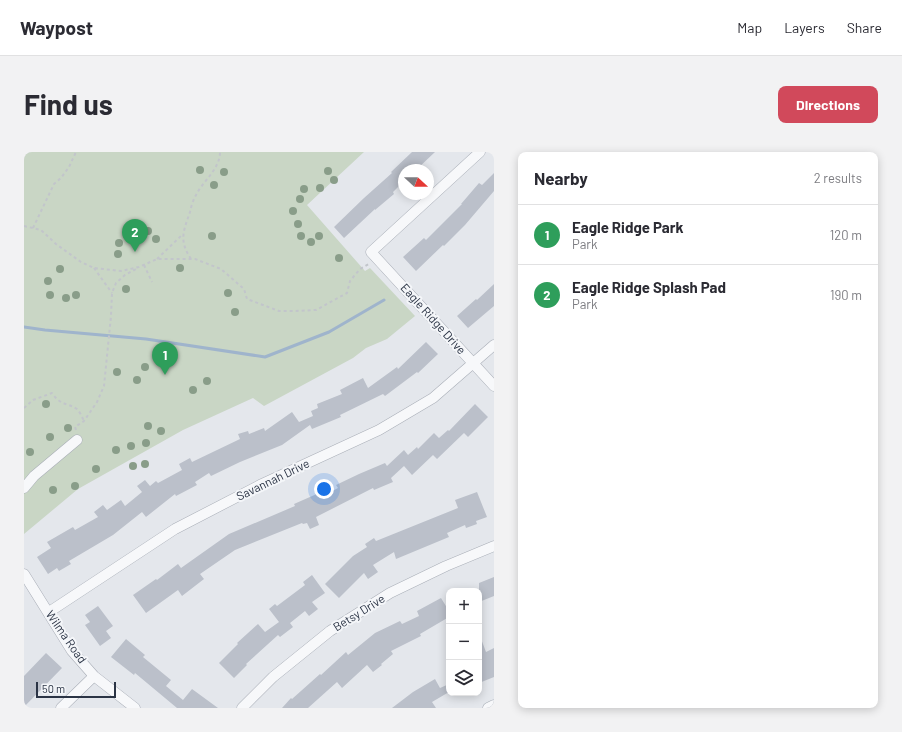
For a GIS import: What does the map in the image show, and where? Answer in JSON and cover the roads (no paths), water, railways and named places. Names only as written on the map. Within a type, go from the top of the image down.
[{"type":"street","name":"Eagle Ridge Drive","points":[[480,152],[371,252],[494,386]]},
{"type":"street","name":"Savannah Drive","points":[[49,612],[175,529],[262,484],[384,427],[434,398],[494,345]]},
{"type":"street","points":[[24,488],[34,476],[77,440]]},
{"type":"street","name":"Betsy Drive","points":[[242,708],[273,677],[330,631],[390,593],[446,566],[494,546]]},
{"type":"street","name":"Wilma Road","points":[[24,574],[72,651],[94,676],[135,708]]},
{"type":"street","points":[[61,708],[94,676]]},
{"type":"street","points":[[488,708],[494,705]]},
{"type":"waterway","points":[[24,327],[146,339],[265,357],[329,332],[384,300]]},
{"type":"place","name":"Eagle Ridge Splash Pad","points":[[135,252]]},
{"type":"place","name":"Eagle Ridge Park","points":[[165,375]]}]
